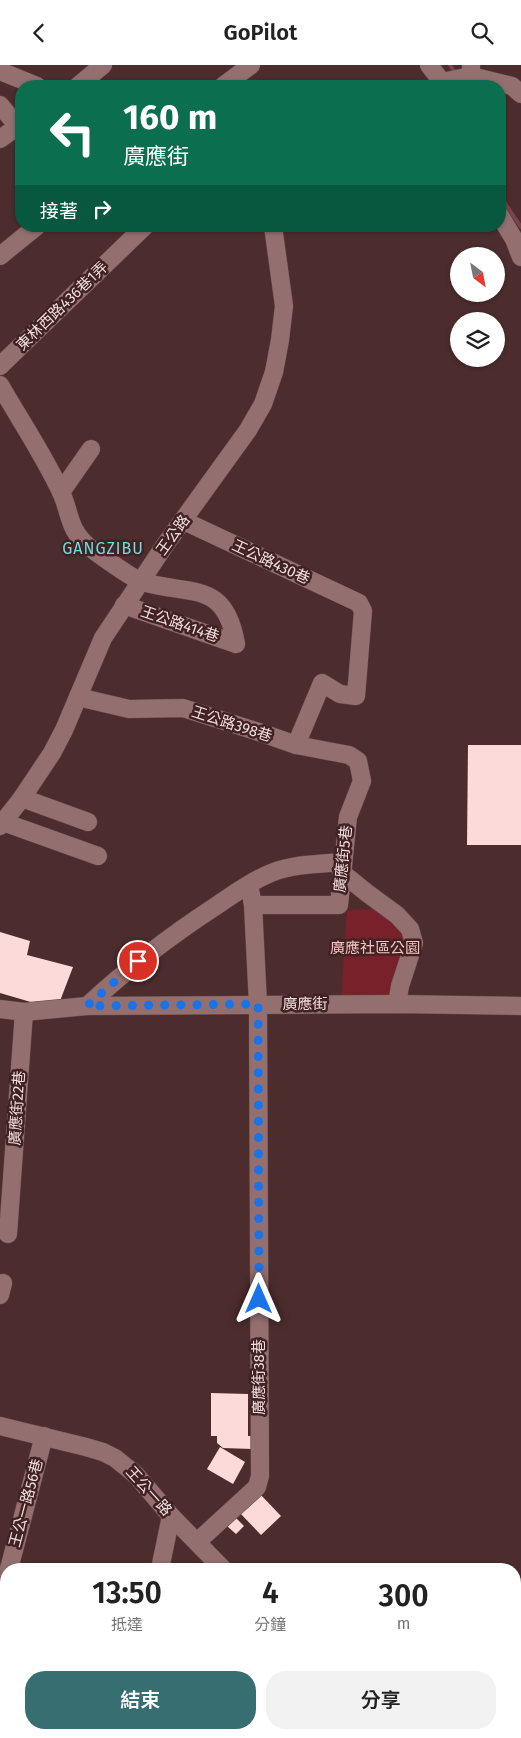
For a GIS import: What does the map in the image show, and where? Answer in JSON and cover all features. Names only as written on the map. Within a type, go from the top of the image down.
[{"type":"street","points":[[85,80],[103,65]]},
{"type":"street","points":[[429,65],[442,80]]},
{"type":"street","points":[[0,71],[22,80]]},
{"type":"street","points":[[451,80],[471,71],[496,80]]},
{"type":"street","points":[[235,80],[250,73]]},
{"type":"street","points":[[506,84],[512,86],[521,94]]},
{"type":"street","points":[[0,105],[15,122]]},
{"type":"street","points":[[0,139],[15,130]]},
{"type":"street","points":[[506,226],[514,239],[521,257]]},
{"type":"street","points":[[0,257],[30,232]]},
{"type":"street","name":"東林西路436巷1弄","points":[[0,366],[139,232]]},
{"type":"street","name":"王公路","points":[[1,824],[22,798],[52,753],[103,638],[140,582],[248,430],[263,404],[274,372],[284,306],[274,232]]},
{"type":"street","points":[[0,385],[61,492],[75,532],[89,546],[140,582]]},
{"type":"street","points":[[61,492],[90,449]]},
{"type":"street","name":"王公路430巷","points":[[184,521],[359,603],[363,611],[356,696],[340,694],[322,683],[296,745]]},
{"type":"street","name":"王公路414巷","points":[[124,605],[236,643],[233,626],[224,608],[215,598],[188,590],[140,582]]},
{"type":"street","name":"王公路398巷","points":[[78,697],[129,709],[183,707],[296,745]]},
{"type":"street","name":"廣應街5巷","points":[[253,905],[339,905],[348,817],[362,781],[358,761],[349,755],[296,745]]},
{"type":"street","points":[[22,798],[88,822]]},
{"type":"street","points":[[1,824],[98,856]]},
{"type":"street","points":[[87,1006],[125,971],[176,932],[249,885],[271,873],[294,866],[342,867],[367,893],[397,915],[410,929],[414,943],[400,986],[398,1004]]},
{"type":"street","name":"廣應街38巷","points":[[197,1542],[257,1487],[260,1477],[258,1004],[253,905],[249,885]]},
{"type":"street","name":"廣應街","points":[[0,1009],[24,1012],[87,1006],[258,1004],[521,1006]]},
{"type":"street","name":"廣應街22巷","points":[[8,1234],[6,1200],[24,1012]]},
{"type":"street","name":"王公一路","points":[[0,1426],[103,1452],[115,1458],[136,1475],[171,1517],[217,1563]]},
{"type":"street","name":"王公一路56巷","points":[[11,1563],[44,1436]]},
{"type":"street","points":[[161,1563],[171,1517]]},
{"type":"green space","name":"廣應社區公園","points":[[376,909],[394,921],[403,932],[405,939],[404,957],[398,976],[388,1000],[341,999],[347,910]]},
{"type":"building","points":[[468,745],[521,745],[521,845],[467,845]]},
{"type":"building","points":[[0,932],[30,941],[27,955],[73,967],[60,1001],[41,1005],[0,993]]},
{"type":"building","points":[[211,1393],[248,1394],[248,1436],[252,1436],[252,1449],[223,1448],[217,1443],[217,1436],[211,1436]]},
{"type":"building","points":[[220,1447],[245,1462],[233,1484],[207,1469]]},
{"type":"building","points":[[259,1493],[281,1516],[261,1535],[239,1512]]},
{"type":"building","points":[[236,1518],[244,1526],[236,1534],[227,1526]]},
{"type":"waterway","points":[[450,65],[456,74]]},
{"type":"waterway","points":[[506,205],[521,227]]},
{"type":"district","name":"GANGZIBU","points":[[103,548]]},
{"type":"route","points":[[138,961],[87,1006],[258,1004],[259,1299]]}]
